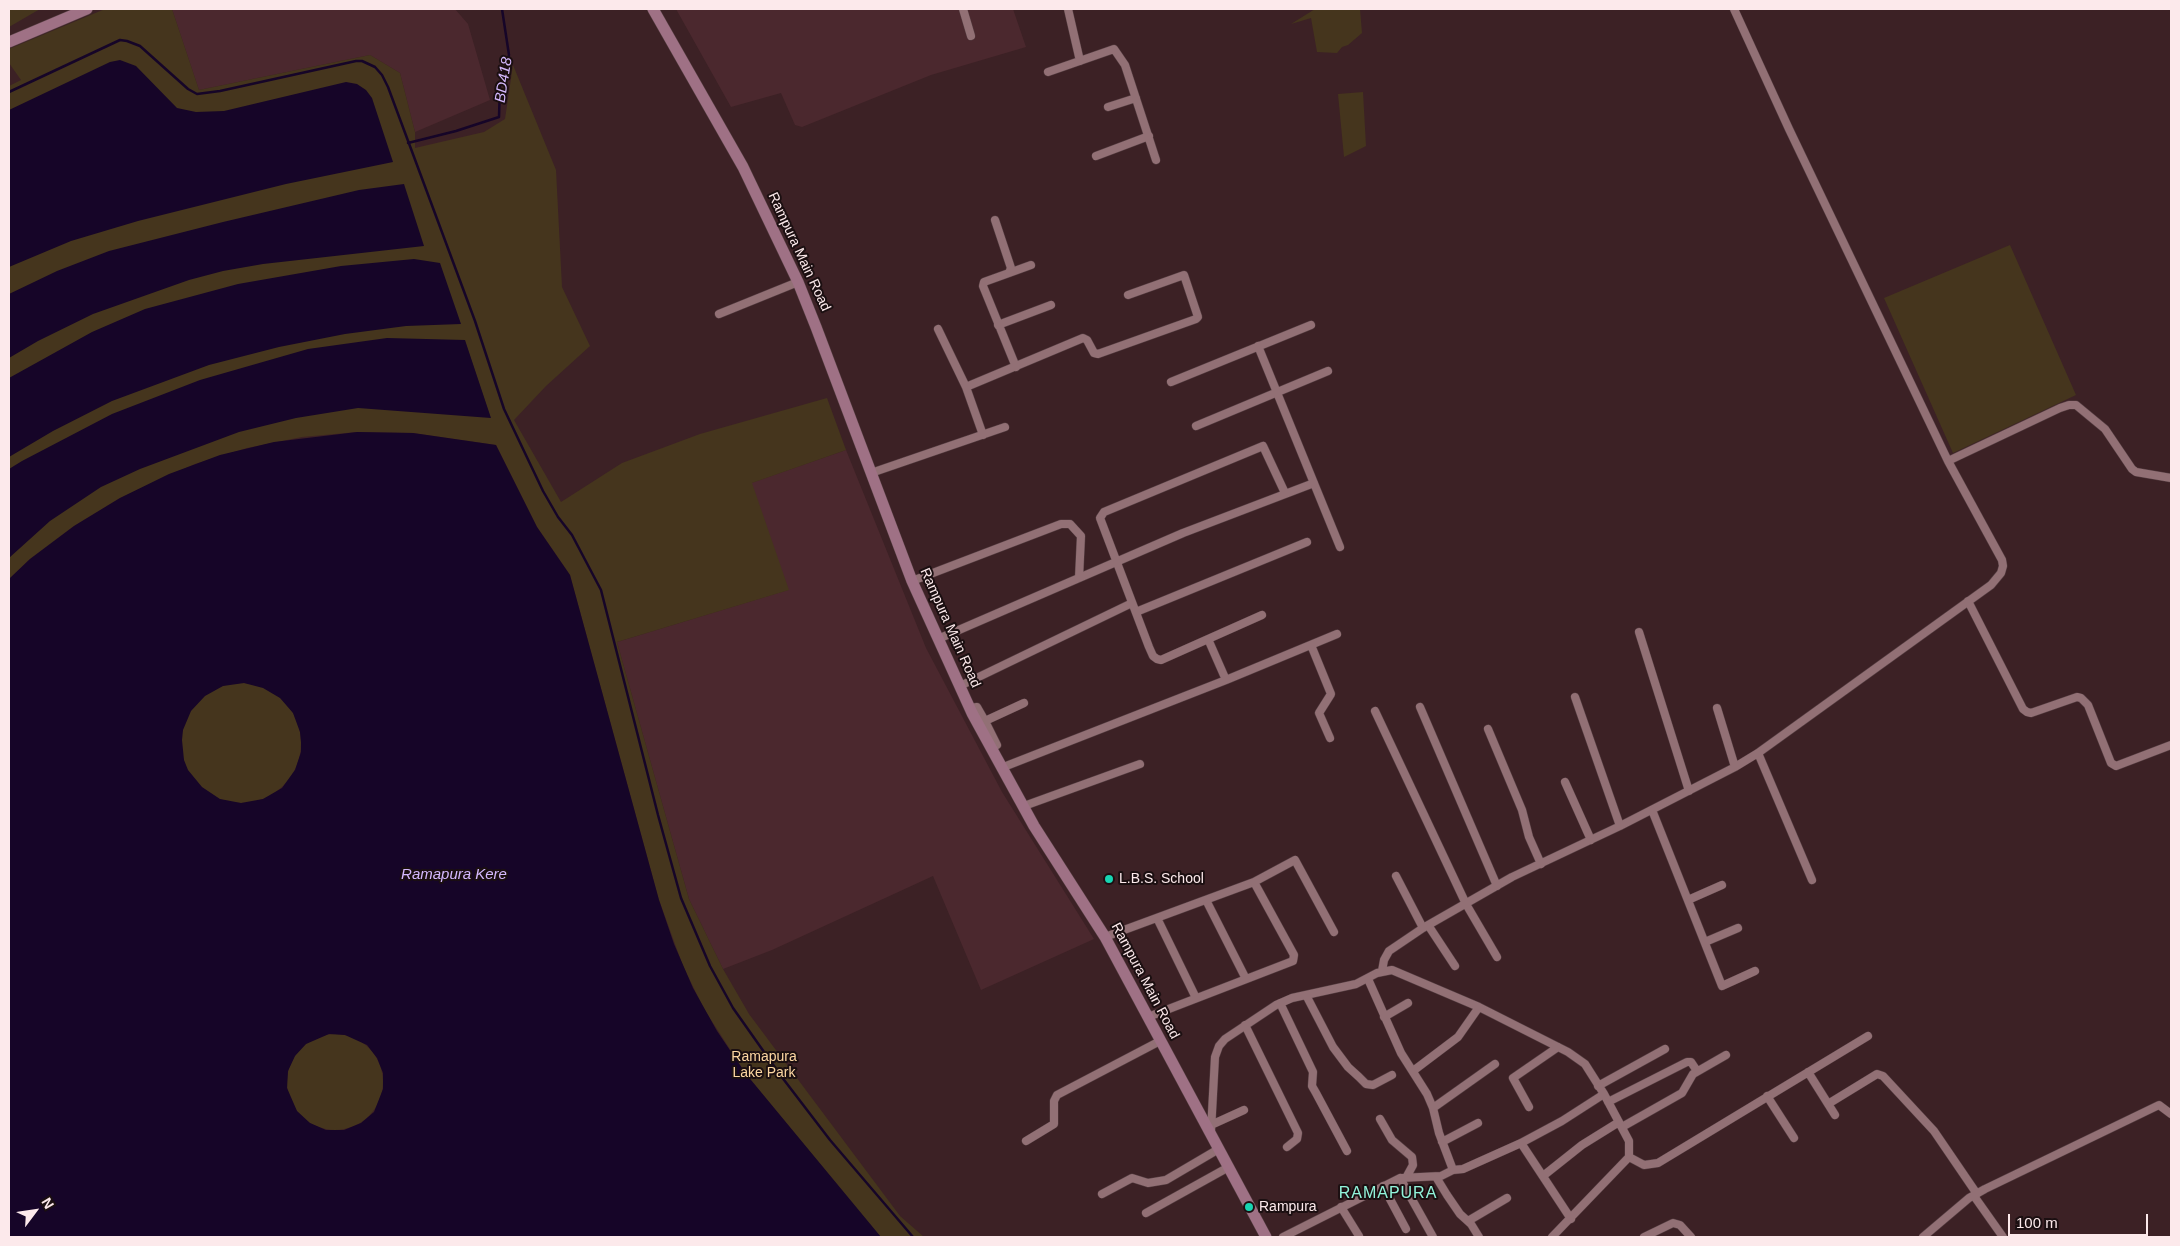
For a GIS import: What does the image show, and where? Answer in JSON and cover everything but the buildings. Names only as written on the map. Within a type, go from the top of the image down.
[{"type":"main road","points":[[9,42],[87,9]]},
{"type":"main road","name":"Rampura Main Road","points":[[653,9],[743,167],[798,282],[912,581],[970,708],[1034,826],[1105,937],[1217,1150],[1266,1237]]},
{"type":"street","points":[[963,9],[971,36]]},
{"type":"street","points":[[1068,9],[1080,61]]},
{"type":"street","points":[[1382,971],[1384,960],[1389,951],[1426,927],[1497,886],[1652,810],[1758,753],[1991,585],[2001,573],[2002,560],[1948,461],[1789,129],[1734,9]]},
{"type":"street","points":[[1048,72],[1114,49],[1125,65],[1156,160]]},
{"type":"street","points":[[1108,107],[1136,98]]},
{"type":"street","points":[[1096,156],[1149,136]]},
{"type":"street","points":[[995,220],[1011,268],[1009,273]]},
{"type":"street","points":[[1016,367],[982,286],[984,282],[1031,265]]},
{"type":"street","points":[[966,387],[1082,338],[1087,340],[1094,353],[1098,354],[1196,320],[1198,317],[1184,275],[1128,295]]},
{"type":"street","points":[[719,314],[798,282]]},
{"type":"street","points":[[998,324],[1051,305]]},
{"type":"street","points":[[1171,382],[1311,324]]},
{"type":"street","points":[[938,329],[966,387],[983,435]]},
{"type":"street","points":[[1258,346],[1340,547]]},
{"type":"street","points":[[1196,426],[1328,370]]},
{"type":"street","points":[[1948,461],[2069,405],[2076,406],[2105,429],[2136,472],[2171,478]]},
{"type":"street","points":[[872,473],[1005,427]]},
{"type":"street","points":[[1262,615],[1161,660],[1157,660],[1152,656],[1115,562],[1100,522],[1101,515],[1104,512],[1263,446],[1285,493]]},
{"type":"street","points":[[938,639],[1183,532],[1314,483]]},
{"type":"street","points":[[912,581],[1061,524],[1070,524],[1077,529],[1081,536],[1079,578]]},
{"type":"street","points":[[1136,612],[1307,542]]},
{"type":"street","points":[[1968,601],[2023,709],[2027,712],[2031,713],[2078,697],[2081,698],[2088,706],[2112,763],[2116,766],[2171,745]]},
{"type":"street","points":[[960,686],[1132,603]]},
{"type":"street","points":[[1639,632],[1689,791]]},
{"type":"street","points":[[1001,768],[1226,680],[1337,634]]},
{"type":"street","points":[[1208,639],[1226,680]]},
{"type":"street","points":[[1312,645],[1331,694],[1319,713],[1330,738]]},
{"type":"street","points":[[1575,697],[1620,826]]},
{"type":"street","points":[[985,721],[1024,703]]},
{"type":"street","points":[[970,708],[977,707],[985,721],[997,745],[992,749]]},
{"type":"street","points":[[1420,707],[1497,886]]},
{"type":"street","points":[[1717,708],[1735,767]]},
{"type":"street","points":[[1375,711],[1466,904],[1497,957]]},
{"type":"street","points":[[1488,729],[1522,810],[1529,837],[1541,864]]},
{"type":"street","points":[[1758,753],[1812,880]]},
{"type":"street","points":[[1024,806],[1140,764]]},
{"type":"street","points":[[1565,782],[1591,840]]},
{"type":"street","points":[[1652,810],[1722,986],[1755,971]]},
{"type":"street","points":[[1105,937],[1254,882],[1295,860],[1334,932]]},
{"type":"street","points":[[1396,876],[1426,927],[1455,966]]},
{"type":"street","points":[[1148,1017],[1293,961],[1294,958],[1254,882]]},
{"type":"street","points":[[1688,900],[1722,885]]},
{"type":"street","points":[[1206,900],[1246,979]]},
{"type":"street","points":[[1157,918],[1196,998]]},
{"type":"street","points":[[1705,942],[1738,928]]},
{"type":"street","points":[[1211,1138],[1212,1094],[1217,1052],[1225,1039],[1280,1003],[1356,984],[1382,971],[1392,970],[1479,1007],[1558,1047],[1585,1064],[1604,1094],[1629,1141],[1629,1157],[1552,1237]]},
{"type":"street","points":[[1368,979],[1401,1053],[1422,1085],[1433,1108],[1442,1142],[1453,1170]]},
{"type":"street","points":[[1306,995],[1333,1047],[1358,1077],[1366,1084],[1373,1085],[1392,1075]]},
{"type":"street","points":[[1280,1003],[1313,1072],[1312,1086],[1347,1151]]},
{"type":"street","points":[[1384,1017],[1408,1003]]},
{"type":"street","points":[[1413,1071],[1458,1037],[1479,1007]]},
{"type":"street","points":[[1245,1025],[1298,1134],[1297,1139],[1287,1147]]},
{"type":"street","points":[[1629,1157],[1644,1165],[1658,1163],[1868,1036]]},
{"type":"street","points":[[1026,1141],[1054,1124],[1054,1101],[1057,1095],[1160,1041]]},
{"type":"street","points":[[1529,1107],[1513,1078],[1558,1047]]},
{"type":"street","points":[[1598,1086],[1665,1050]]},
{"type":"street","points":[[1543,1176],[1582,1145],[1682,1093],[1693,1074],[1726,1054]]},
{"type":"street","points":[[1608,1102],[1687,1062],[1691,1062],[1697,1071]]},
{"type":"street","points":[[1433,1108],[1495,1064]]},
{"type":"street","points":[[1808,1072],[1835,1115]]},
{"type":"street","points":[[1828,1104],[1877,1074],[1883,1076],[1934,1131],[2003,1237]]},
{"type":"street","points":[[1283,1237],[1404,1177],[1436,1177],[1453,1170],[1463,1170],[1562,1120],[1604,1094]]},
{"type":"street","points":[[1767,1096],[1794,1138]]},
{"type":"street","points":[[1923,1237],[1976,1195],[2153,1108],[2162,1106],[2171,1114]]},
{"type":"street","points":[[1211,1125],[1244,1110]]},
{"type":"street","points":[[1380,1119],[1392,1140],[1412,1157],[1414,1165],[1404,1177]]},
{"type":"street","points":[[1442,1142],[1478,1123]]},
{"type":"street","points":[[1521,1142],[1571,1218]]},
{"type":"street","points":[[1102,1194],[1132,1178],[1148,1183],[1166,1180],[1217,1150]]},
{"type":"street","points":[[1146,1213],[1227,1168]]},
{"type":"street","points":[[1404,1177],[1433,1237]]},
{"type":"street","points":[[1436,1177],[1460,1214],[1468,1221],[1478,1237]]},
{"type":"street","points":[[1383,1186],[1406,1230]]},
{"type":"street","points":[[1468,1221],[1507,1198]]},
{"type":"street","points":[[1341,1207],[1359,1236]]},
{"type":"street","points":[[1644,1237],[1673,1222],[1680,1225],[1691,1237]]},
{"type":"shaded area","points":[[172,9],[455,9],[468,24],[490,100],[415,132],[400,73],[370,55],[199,90]]},
{"type":"shaded area","points":[[676,9],[1013,9],[1026,47],[931,75],[802,127],[795,125],[781,93],[731,107]]},
{"type":"shaded area","points":[[846,450],[926,648],[1002,792],[1094,939],[981,990],[933,876],[772,950],[723,969],[689,899],[617,642],[788,590],[751,483]]},
{"type":"green space","points":[[9,9],[40,9],[9,27]]},
{"type":"green space","name":"Ramapura Lake Park","points":[[105,9],[172,9],[199,90],[370,55],[400,73],[415,132],[415,148],[484,132],[505,119],[513,65],[556,170],[562,287],[590,346],[546,386],[514,420],[561,502],[622,463],[700,434],[827,398],[846,450],[752,483],[789,590],[617,642],[689,899],[723,969],[749,1014],[900,1216],[924,1237],[881,1237],[876,1233],[746,1074],[704,1009],[683,966],[659,900],[570,575],[537,527],[496,445],[413,433],[357,432],[302,437],[247,448],[195,464],[120,498],[74,526],[30,559],[9,579],[9,86],[21,80],[9,63],[9,49]]},
{"type":"green space","points":[[1315,9],[1360,9],[1362,33],[1348,45],[1342,47],[1337,53],[1317,52],[1311,18],[1291,24]]},
{"type":"green space","points":[[1363,92],[1366,146],[1344,157],[1338,94]]},
{"type":"green space","points":[[2010,245],[2076,395],[1953,453],[1884,298]]},
{"type":"green space","points":[[241,683],[264,688],[274,693],[283,701],[291,710],[296,720],[301,743],[296,766],[291,776],[283,785],[274,793],[264,798],[241,803],[218,798],[208,793],[199,785],[191,776],[186,766],[181,743],[186,720],[191,710],[199,701],[208,693],[218,688]]},
{"type":"green space","points":[[335,1034],[353,1037],[369,1048],[380,1064],[383,1082],[380,1100],[369,1116],[353,1127],[335,1130],[317,1127],[301,1116],[290,1100],[287,1082],[290,1064],[301,1048],[317,1037]]},
{"type":"water","points":[[120,60],[136,66],[177,108],[196,112],[224,111],[346,82],[357,84],[366,90],[372,98],[393,162],[286,184],[138,221],[71,241],[9,267],[9,110],[110,62]]},
{"type":"water","points":[[404,184],[424,246],[263,264],[223,271],[189,280],[93,314],[38,341],[9,358],[9,294],[57,271],[109,251],[223,222],[359,190]]},
{"type":"water","points":[[414,259],[440,263],[461,324],[406,326],[345,334],[279,347],[209,365],[112,401],[53,431],[9,457],[9,378],[92,332],[145,309],[238,284],[341,266]]},
{"type":"water","points":[[387,338],[465,340],[491,418],[358,408],[296,418],[239,432],[140,469],[101,487],[50,521],[9,558],[9,469],[22,461],[112,414],[200,380],[308,349]]},
{"type":"water","name":"Ramapura Kere","points":[[357,432],[413,433],[496,445],[537,527],[570,575],[659,900],[674,944],[693,988],[717,1031],[746,1074],[881,1237],[9,1237],[9,579],[30,559],[74,526],[120,498],[169,474],[220,455],[274,442]],"holes":[[[244,683],[263,688],[280,698],[293,713],[300,732],[301,752],[295,770],[282,788],[263,799],[241,803],[220,799],[202,787],[188,770],[184,760],[182,740],[183,730],[191,711],[205,696],[223,686]],[[329,1034],[345,1035],[367,1045],[377,1058],[383,1073],[383,1089],[374,1112],[361,1123],[344,1130],[326,1130],[310,1123],[297,1111],[287,1088],[288,1071],[295,1056],[306,1044]]]},
{"type":"waterway","name":"BD418","points":[[408,143],[456,131],[499,117],[500,85],[509,55],[502,9]]},
{"type":"waterway","points":[[9,92],[120,40],[140,46],[188,89],[197,94],[220,91],[356,61],[362,61],[375,67],[382,75],[475,321],[504,409],[543,491],[558,517],[572,535],[601,590],[681,898],[710,966],[733,1008],[781,1076],[830,1140],[913,1237]]},
{"type":"place","name":"L.B.S. School","points":[[1109,879]]},
{"type":"place","name":"Rampura","points":[[1249,1207]]},
{"type":"district","name":"RAMAPURA","points":[[1388,1194]]}]
